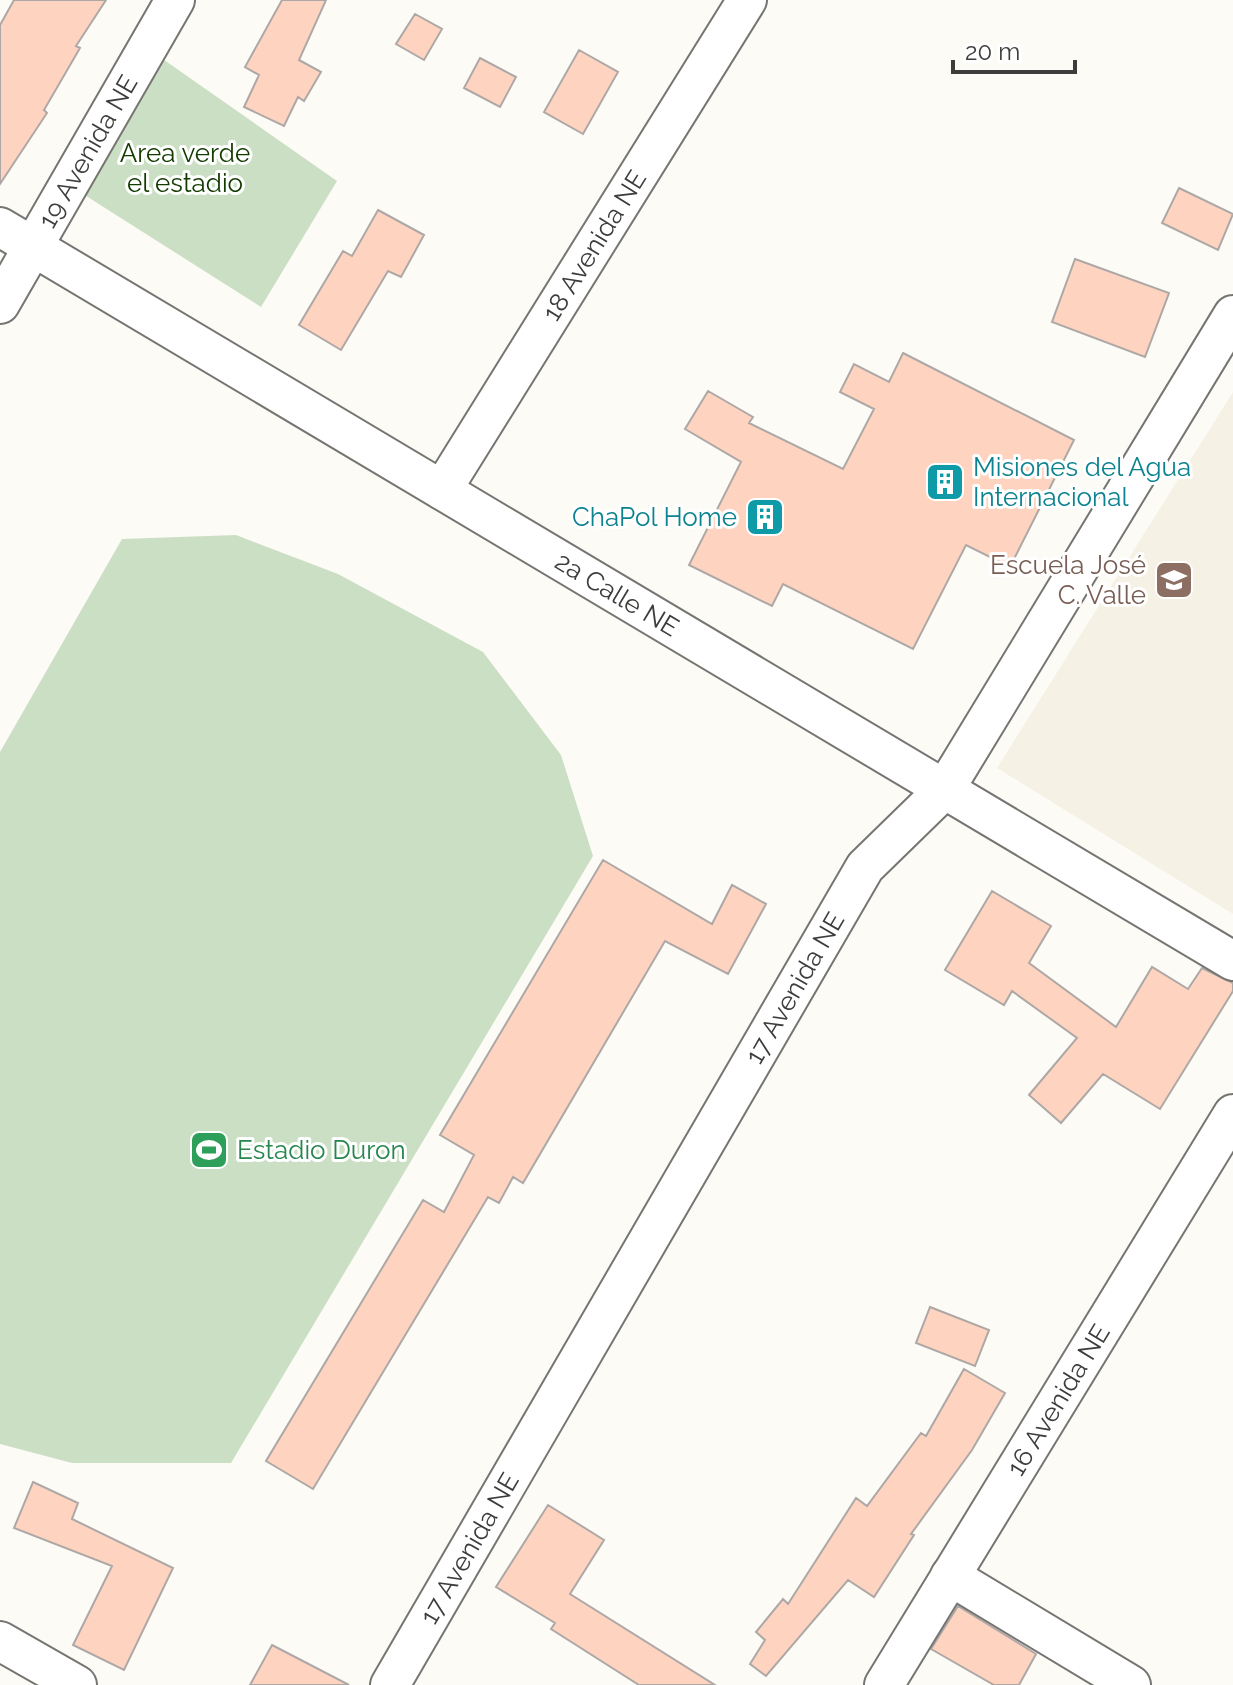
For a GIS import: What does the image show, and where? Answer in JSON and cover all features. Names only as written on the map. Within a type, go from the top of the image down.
[{"type":"street","name":"19 Avenida NE","points":[[0,304],[175,0]]},
{"type":"street","name":"18 Avenida NE","points":[[442,490],[747,0]]},
{"type":"street","name":"2a Calle NE","points":[[0,227],[1233,961]]},
{"type":"street","name":"17 Avenida NE","points":[[390,1685],[865,867],[945,789],[1233,315]]},
{"type":"street","name":"16 Avenida NE","points":[[884,1685],[1233,1114]]},
{"type":"street","points":[[950,1576],[1131,1685]]},
{"type":"street","points":[[0,1641],[77,1685]]},
{"type":"shaded area","name":"Escuela José C. Valle","points":[[1233,392],[1233,914],[997,768]]},
{"type":"green space","name":"Area verde el estadio","points":[[157,55],[337,181],[261,307],[83,194]]},
{"type":"green space","name":"Estadio Duron","points":[[236,535],[338,574],[483,652],[561,755],[593,856],[231,1463],[72,1463],[0,1444],[0,752],[122,539]]},
{"type":"building","points":[[14,0],[106,0],[76,46],[80,48],[44,110],[47,113],[0,184],[0,25]]},
{"type":"building","points":[[282,0],[326,0],[299,60],[321,72],[304,101],[298,97],[284,126],[244,107],[259,75],[245,67]]},
{"type":"building","points":[[415,14],[442,29],[424,60],[396,44]]},
{"type":"building","points":[[579,50],[618,72],[583,134],[544,112]]},
{"type":"building","points":[[480,58],[516,77],[500,107],[464,88]]},
{"type":"building","points":[[1179,188],[1233,214],[1218,250],[1162,223]]},
{"type":"building","points":[[378,210],[424,235],[401,277],[388,271],[341,350],[299,325],[343,251],[352,256]]},
{"type":"building","points":[[1075,259],[1169,293],[1145,357],[1052,322]]},
{"type":"building","name":"Misiones del Agua Internacional","points":[[903,353],[1074,440],[1010,567],[966,545],[913,649],[783,584],[772,606],[689,565],[741,462],[685,429],[708,391],[753,417],[749,423],[843,469],[874,409],[840,392],[854,364],[889,382]]},
{"type":"building","points":[[603,860],[712,924],[732,885],[766,904],[728,974],[665,941],[523,1183],[513,1177],[499,1203],[488,1197],[313,1489],[266,1461],[423,1200],[444,1212],[474,1155],[440,1135]]},
{"type":"building","points":[[992,891],[1051,926],[1029,963],[1116,1027],[1152,967],[1188,989],[1202,968],[1233,983],[1233,991],[1160,1109],[1103,1074],[1061,1123],[1029,1095],[1077,1038],[1012,991],[1004,1005],[945,970]]},
{"type":"building","points":[[930,1307],[989,1330],[975,1366],[916,1343]]},
{"type":"building","points":[[964,1369],[1005,1393],[972,1450],[911,1534],[914,1535],[874,1597],[848,1580],[766,1676],[750,1664],[765,1640],[756,1632],[783,1599],[788,1604],[856,1498],[867,1506],[921,1433],[926,1436]]},
{"type":"building","points":[[33,1482],[78,1503],[72,1519],[173,1568],[124,1670],[73,1645],[112,1566],[14,1528]]},
{"type":"building","points":[[548,1505],[604,1540],[570,1594],[715,1685],[639,1685],[551,1629],[555,1623],[496,1587]]},
{"type":"building","points":[[958,1606],[1036,1654],[1019,1685],[994,1685],[931,1649]]},
{"type":"building","points":[[272,1645],[349,1685],[250,1685]]},
{"type":"place","name":"Misiones del Agua Internacional","points":[[945,482]]},
{"type":"place","name":"ChaPol Home","points":[[765,517]]},
{"type":"place","name":"Escuela José C. Valle","points":[[1174,580]]},
{"type":"place","name":"Estadio Duron","points":[[209,1150]]}]
